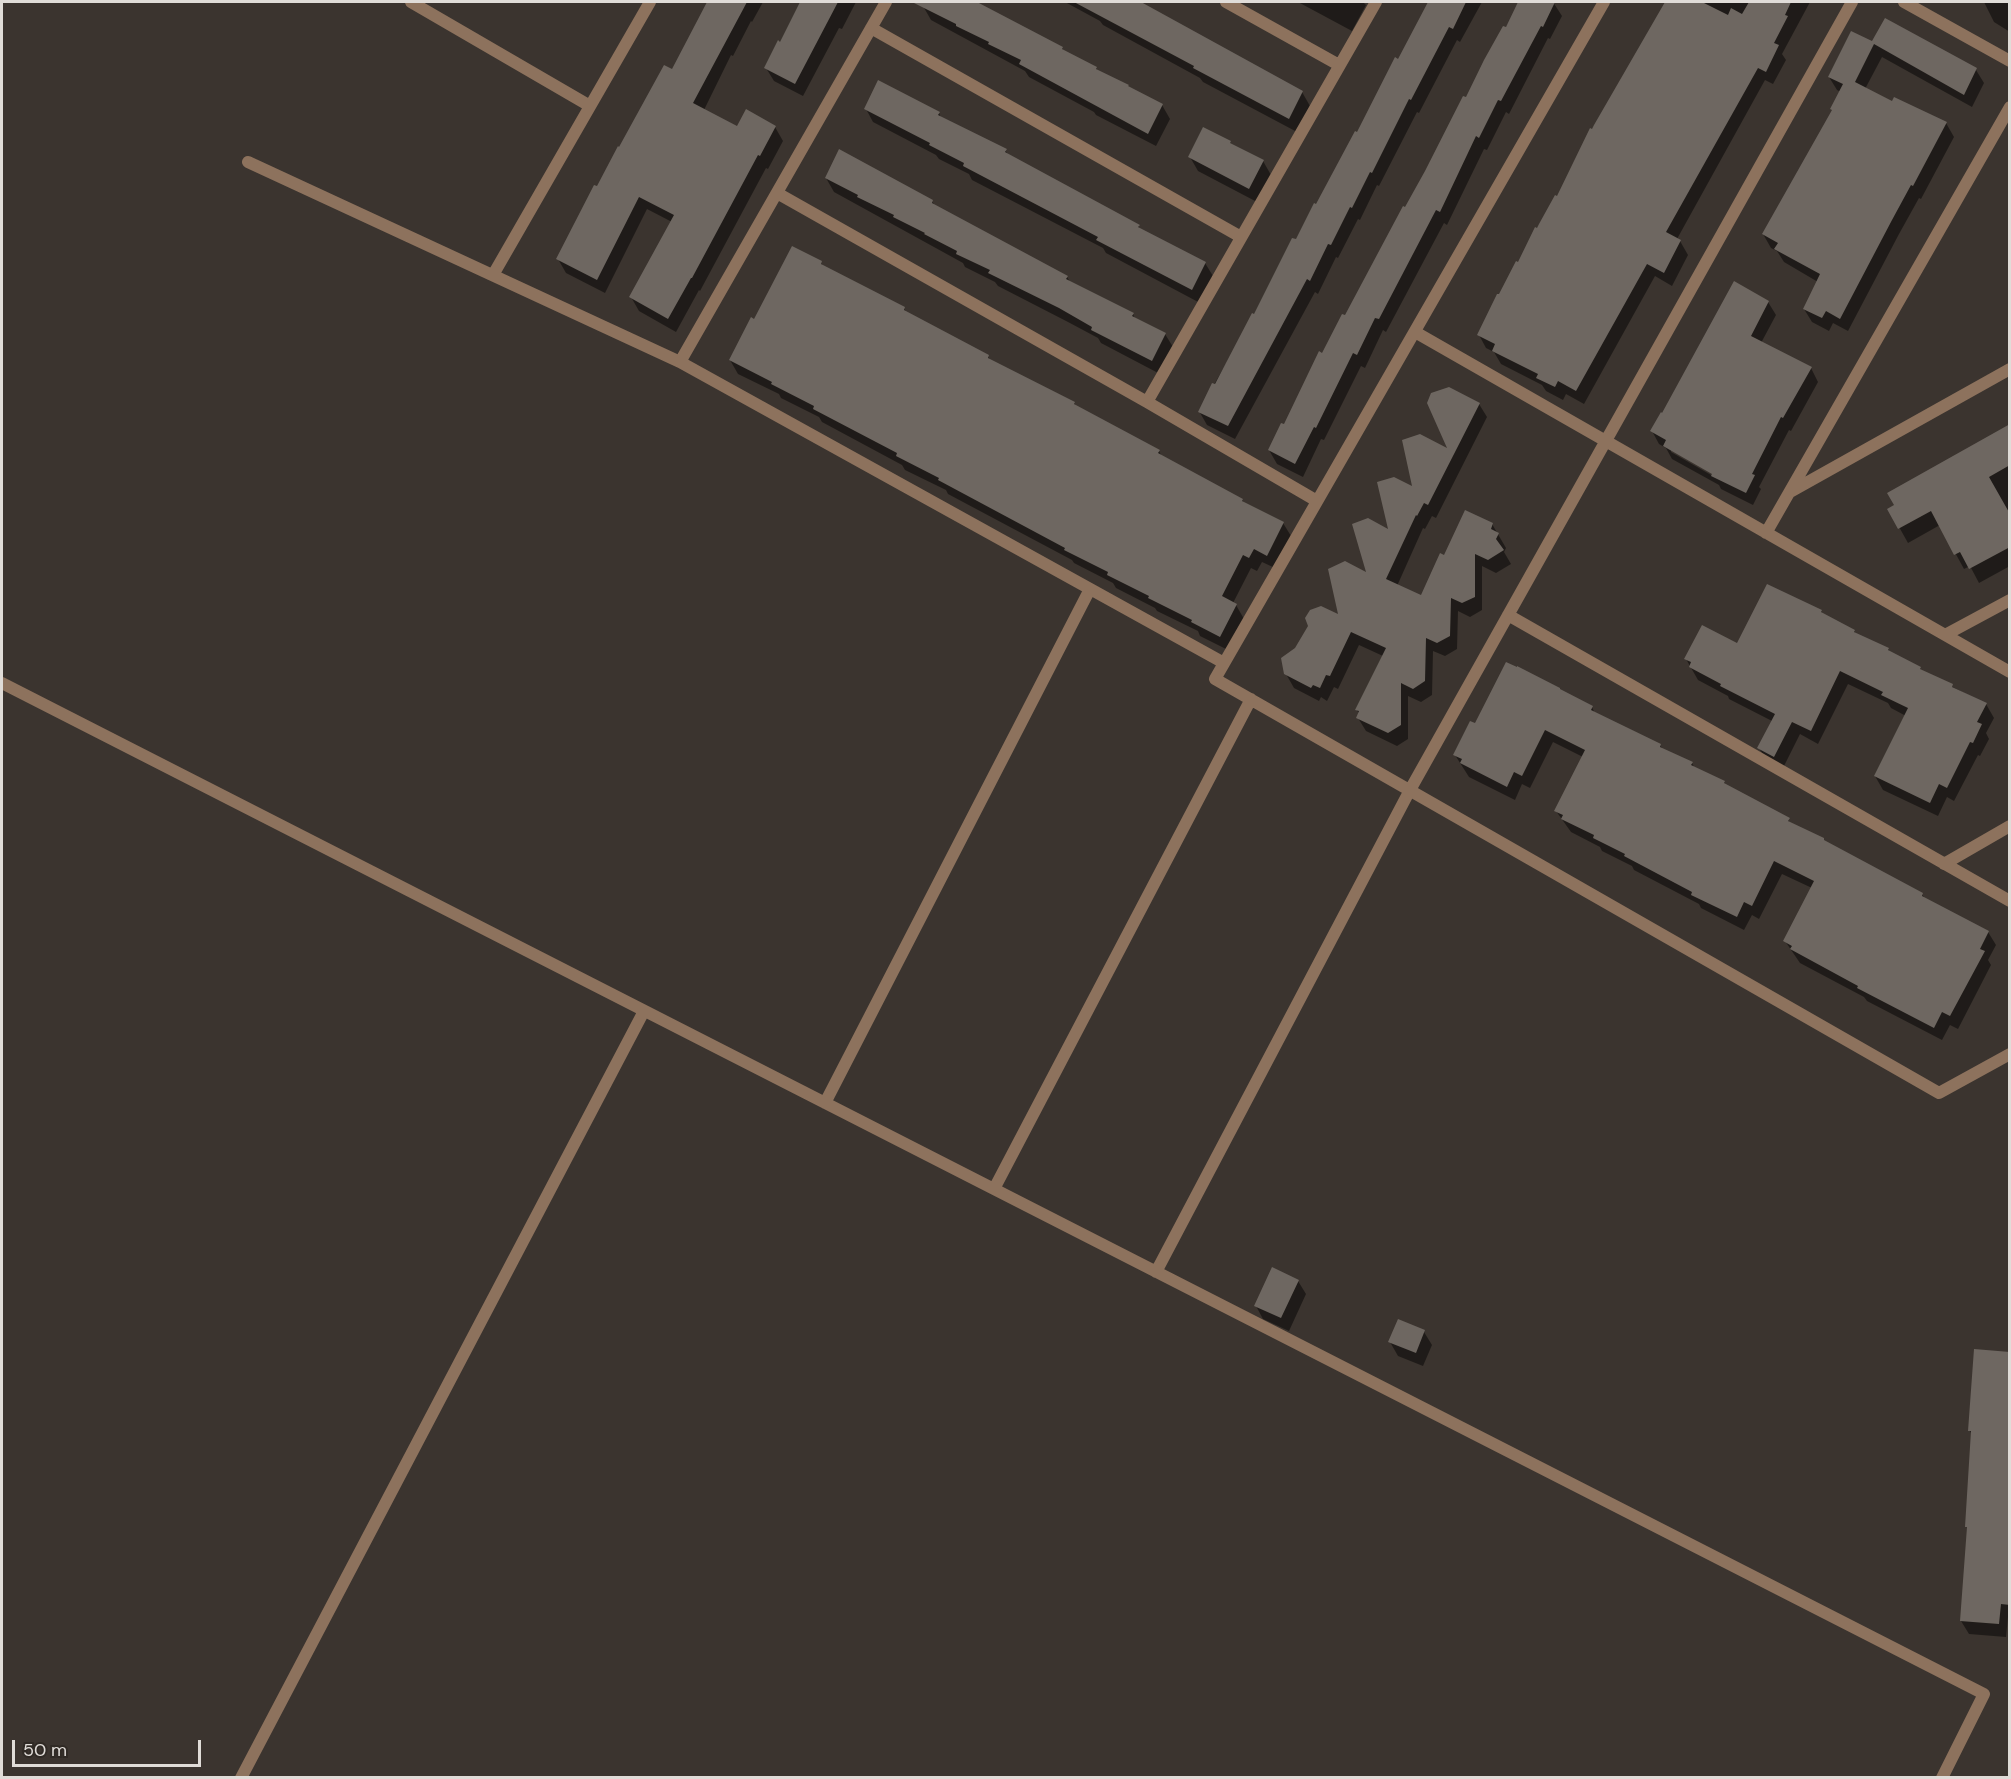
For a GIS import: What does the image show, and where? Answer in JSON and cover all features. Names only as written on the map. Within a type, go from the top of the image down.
[{"type":"street","points":[[411,2],[430,6],[590,106]]},
{"type":"street","points":[[493,275],[650,2]]},
{"type":"street","points":[[680,362],[886,2]]},
{"type":"street","points":[[1226,2],[1339,65]]},
{"type":"street","points":[[1147,402],[1376,2]]},
{"type":"street","points":[[1604,2],[1215,679],[1940,1093],[2010,1054]]},
{"type":"street","points":[[1156,1272],[1410,790],[1852,2]]},
{"type":"street","points":[[1904,2],[2010,61]]},
{"type":"street","points":[[871,28],[1241,237]]},
{"type":"street","points":[[1766,533],[2010,107]]},
{"type":"street","points":[[248,162],[680,362],[1224,663]]},
{"type":"street","points":[[777,193],[1317,501]]},
{"type":"street","points":[[1415,332],[2010,672]]},
{"type":"street","points":[[1790,492],[2010,369]]},
{"type":"street","points":[[825,1103],[1090,589]]},
{"type":"street","points":[[1945,635],[2010,600]]},
{"type":"street","points":[[1508,615],[2010,901]]},
{"type":"street","points":[[2,683],[1984,1694],[1942,1778]]},
{"type":"street","points":[[994,1189],[1251,699]]},
{"type":"street","points":[[1944,864],[2010,826]]},
{"type":"street","points":[[240,1778],[644,1011]]},
{"type":"building","points":[[707,2],[747,2],[693,103],[737,126],[746,109],[776,126],[668,319],[629,297],[674,215],[639,197],[597,280],[556,259],[594,185],[597,186],[664,65],[672,69]]},
{"type":"building","points":[[800,2],[838,2],[795,84],[764,68]]},
{"type":"building","points":[[912,2],[977,2],[1063,47],[1062,49],[1097,67],[1096,69],[1163,104],[1148,134],[1019,64],[1021,60],[988,44],[989,42]]},
{"type":"building","points":[[1074,2],[1141,2],[1303,91],[1289,119]]},
{"type":"building","points":[[1428,2],[1466,2],[1453,29],[1449,27],[1411,100],[1409,99],[1372,173],[1370,172],[1352,208],[1350,207],[1331,245],[1328,244],[1310,281],[1307,279],[1228,426],[1198,412],[1252,313],[1254,314],[1292,238],[1296,239],[1355,131],[1357,132],[1395,57],[1398,59]]},
{"type":"building","points":[[1518,2],[1555,2],[1501,101],[1498,100],[1479,138],[1476,136],[1440,212],[1436,210],[1379,319],[1375,318],[1357,355],[1353,353],[1316,428],[1314,427],[1295,464],[1268,450],[1281,423],[1284,424],[1319,351],[1322,353],[1342,314],[1345,315],[1403,206],[1405,207],[1425,171],[1463,96],[1466,97],[1484,60],[1503,26],[1506,27]]},
{"type":"building","points":[[1665,2],[1702,2],[1728,15],[1731,8],[1742,14],[1749,2],[1791,2],[1785,15],[1788,16],[1774,43],[1779,45],[1766,72],[1758,68],[1666,232],[1681,240],[1664,273],[1647,264],[1576,391],[1558,381],[1555,387],[1536,378],[1538,374],[1492,351],[1495,344],[1477,335],[1535,227],[1537,228],[1555,195],[1557,196],[1590,128],[1592,129]]},
{"type":"building","points":[[1885,18],[1977,68],[1964,95],[1874,44],[1855,82],[1892,101],[1894,97],[1947,122],[1840,319],[1826,311],[1822,318],[1803,309],[1820,274],[1774,249],[1778,243],[1762,234],[1832,110],[1830,109],[1843,84],[1828,77],[1851,31],[1872,41]]},
{"type":"building","points":[[878,80],[940,112],[938,115],[1007,149],[1005,152],[1140,225],[1138,227],[1206,262],[1192,290],[1096,240],[1098,237],[963,166],[964,163],[929,145],[930,143],[864,109]]},
{"type":"building","points":[[1203,127],[1264,160],[1249,189],[1188,157]]},
{"type":"building","points":[[839,149],[933,200],[932,203],[1068,276],[1066,279],[1134,313],[1132,316],[1166,333],[1152,361],[1091,330],[1092,327],[1059,308],[988,273],[990,270],[956,254],[957,251],[825,178]]},
{"type":"building","points":[[792,246],[989,355],[988,358],[1075,402],[1074,404],[1160,450],[1158,453],[1284,522],[1267,556],[1254,549],[1249,558],[1243,555],[1222,596],[1237,604],[1220,637],[1107,575],[1108,572],[1064,550],[1065,548],[938,480],[939,478],[896,456],[897,453],[813,409],[814,406],[771,384],[772,382],[729,360],[751,317],[754,319]]},
{"type":"building","points":[[1734,281],[1769,301],[1751,336],[1812,367],[1783,418],[1781,417],[1752,474],[1755,475],[1746,493],[1711,476],[1712,474],[1663,446],[1666,440],[1650,431]]},
{"type":"building","points":[[1449,387],[1480,403],[1428,505],[1424,503],[1416,515],[1386,579],[1421,595],[1440,553],[1444,555],[1465,510],[1493,523],[1491,529],[1499,533],[1496,539],[1504,550],[1488,560],[1475,554],[1475,597],[1462,603],[1451,598],[1450,636],[1437,643],[1426,638],[1425,681],[1413,689],[1401,683],[1401,725],[1388,733],[1356,718],[1359,711],[1355,710],[1386,648],[1351,632],[1330,676],[1326,675],[1320,688],[1313,685],[1311,688],[1284,674],[1281,658],[1295,648],[1308,626],[1305,618],[1310,610],[1321,606],[1338,614],[1328,569],[1345,561],[1366,572],[1352,524],[1368,518],[1388,529],[1377,482],[1394,477],[1412,486],[1402,440],[1420,434],[1447,448],[1427,403],[1431,393]]},
{"type":"building","points":[[2010,424],[2010,465],[1989,477],[2010,514],[2010,547],[1969,569],[1960,552],[1954,555],[1931,511],[1898,529],[1887,509],[1894,505],[1887,493]]},
{"type":"building","points":[[1767,584],[1822,610],[1821,612],[1855,630],[1854,632],[1889,648],[1888,650],[1921,667],[1920,669],[1953,684],[1952,687],[1987,703],[1977,722],[1982,724],[1973,743],[1970,742],[1947,788],[1939,784],[1930,803],[1874,776],[1908,708],[1881,695],[1883,692],[1840,671],[1811,731],[1792,722],[1774,757],[1757,748],[1775,714],[1720,686],[1721,684],[1689,667],[1691,662],[1684,659],[1702,625],[1737,643]]},
{"type":"building","points":[[1506,662],[1593,706],[1591,710],[1661,744],[1660,747],[1693,762],[1691,765],[1725,781],[1724,783],[1790,818],[1788,821],[1824,838],[1923,893],[1922,896],[1989,931],[1980,949],[1985,951],[1950,1016],[1942,1012],[1934,1028],[1857,988],[1858,986],[1790,949],[1792,946],[1783,941],[1814,881],[1774,861],[1752,906],[1744,902],[1737,917],[1691,895],[1692,892],[1593,838],[1594,835],[1561,819],[1563,815],[1554,811],[1585,750],[1545,730],[1522,776],[1514,772],[1507,787],[1460,763],[1462,759],[1453,755],[1470,721],[1475,723]]},
{"type":"building","points":[[1272,1267],[1299,1280],[1281,1318],[1254,1306]]},
{"type":"building","points":[[1398,1319],[1425,1330],[1416,1353],[1388,1342]]},
{"type":"building","points":[[1974,1349],[2010,1352],[2010,1605],[2001,1604],[1999,1624],[1960,1621],[1967,1527],[1965,1527],[1971,1431],[1968,1431]]}]
